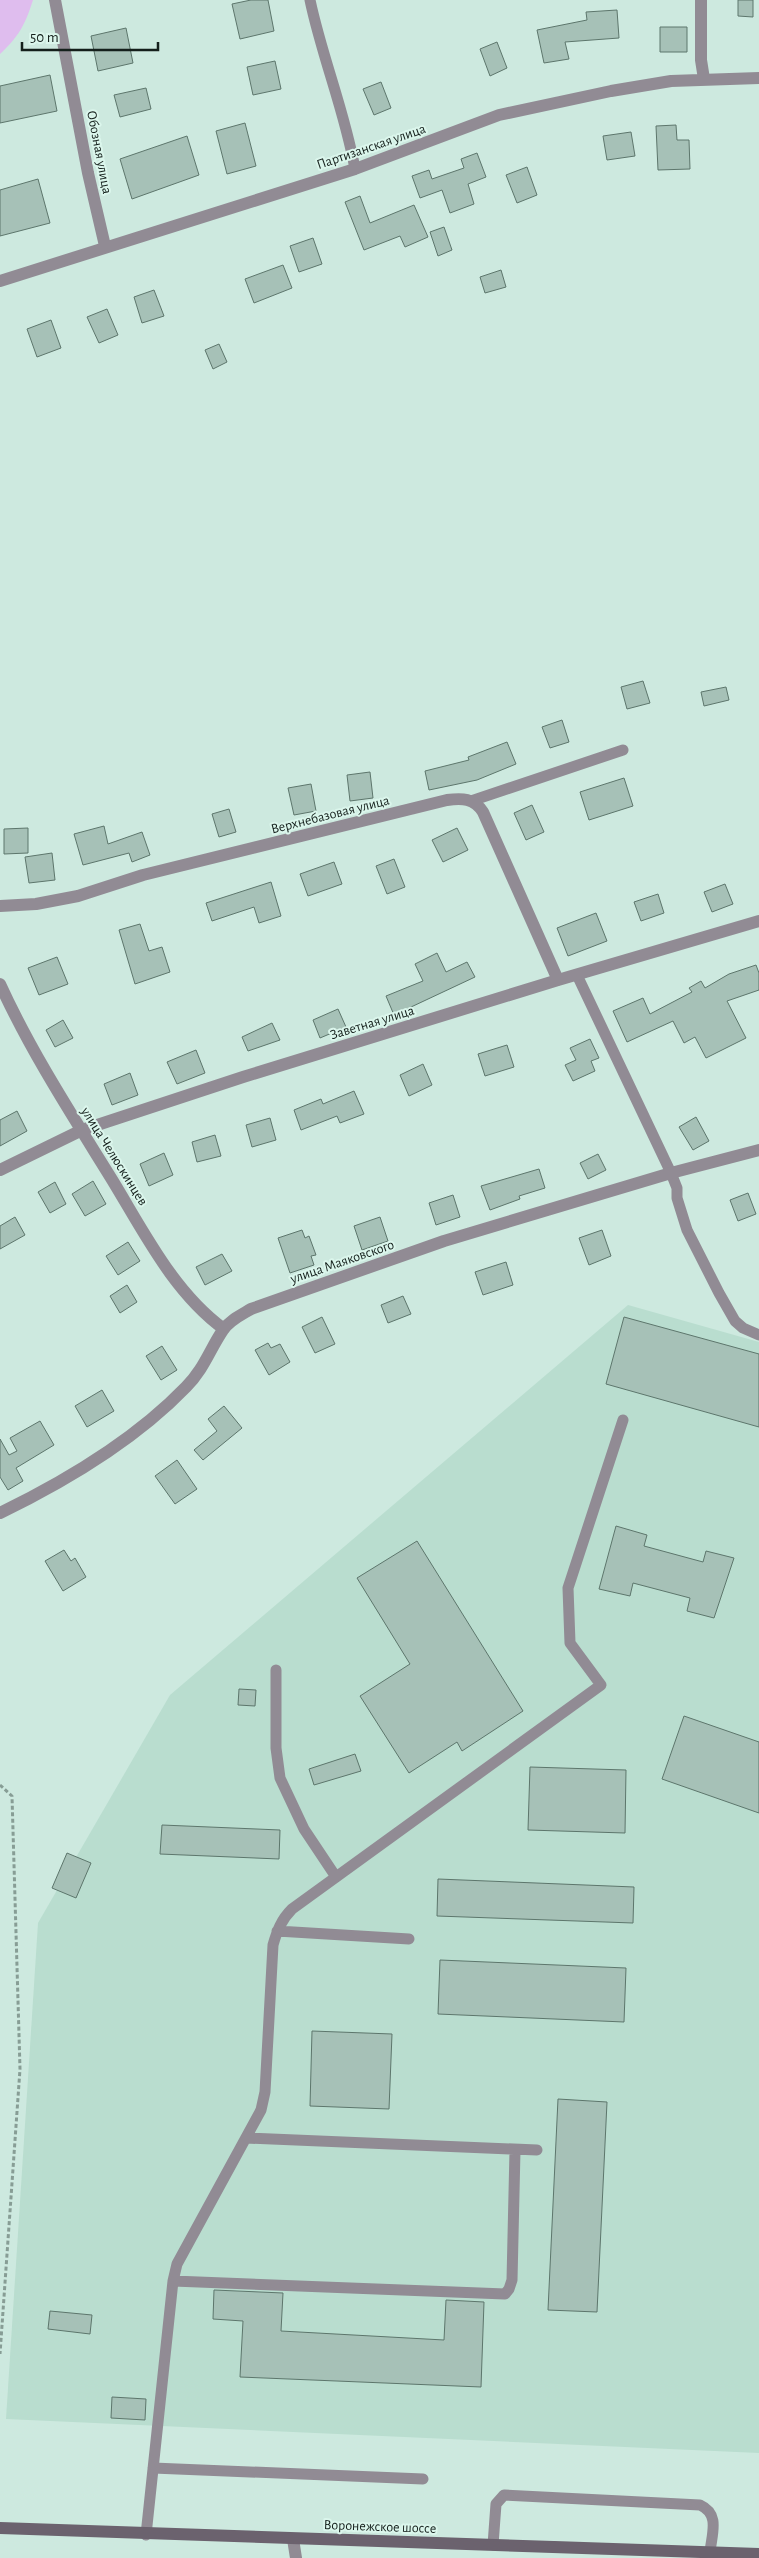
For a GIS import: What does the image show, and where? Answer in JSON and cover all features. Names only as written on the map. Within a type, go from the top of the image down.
[{"type":"main road","name":"Воронежское шоссе","points":[[0,2528],[146,2535],[759,2554]]},
{"type":"street","name":"Обозная улица","points":[[55,0],[88,173],[105,246]]},
{"type":"street","points":[[701,0],[701,60],[704,79]]},
{"type":"street","name":"Партизанская улица","points":[[0,281],[105,246],[355,169],[498,115],[611,91],[704,79],[759,78]]},
{"type":"street","name":"Верхнебазовая улица","points":[[0,906],[36,904],[78,896],[144,875],[447,800],[462,798],[471,801]]},
{"type":"street","points":[[471,801],[478,804],[483,812],[558,980]]},
{"type":"street","name":"Заветная улица","points":[[0,1170],[82,1130],[243,1077],[558,980],[759,921]]},
{"type":"street","name":"улица Челюскинцев","points":[[0,984],[41,1064],[156,1251],[181,1287],[204,1313],[224,1329]]},
{"type":"street","name":"улица Маяковского","points":[[0,1513],[78,1470],[149,1423],[197,1374],[206,1362],[224,1329],[234,1318],[251,1309],[435,1244],[671,1173],[759,1150]]},
{"type":"street","points":[[293,2539],[296,2558]]},
{"type":"lane","points":[[310,0],[317,32],[351,143],[355,169]]},
{"type":"lane","points":[[471,801],[623,750]]},
{"type":"lane","points":[[577,975],[671,1173],[677,1188],[677,1198],[687,1230],[735,1321],[743,1328],[759,1335]]},
{"type":"lane","points":[[146,2535],[173,2281],[177,2264],[261,2110],[265,2092],[273,1945],[277,1931],[284,1917],[292,1909],[601,1685],[570,1643],[568,1588],[623,1420]]},
{"type":"lane","points":[[276,1670],[276,1748],[280,1778],[304,1829],[336,1877]]},
{"type":"lane","points":[[277,1931],[409,1938]]},
{"type":"lane","points":[[246,2138],[537,2150]]},
{"type":"lane","points":[[173,2281],[499,2296],[505,2294],[509,2290],[512,2280],[515,2150]]},
{"type":"lane","points":[[153,2468],[423,2479]]},
{"type":"lane","points":[[493,2545],[496,2504],[504,2495],[700,2505],[708,2509],[713,2515],[710,2552]]},
{"type":"path","points":[[0,1785],[12,1796],[20,2069],[0,2354]]},
{"type":"shaded area","points":[[0,0],[33,0],[21,30],[0,54]]},
{"type":"shaded area","points":[[628,1305],[759,1342],[759,2453],[6,2419],[38,1923],[170,1695]]},
{"type":"building","points":[[251,0],[268,0],[274,31],[240,39],[232,4]]},
{"type":"building","points":[[738,0],[753,0],[753,17],[738,16]]},
{"type":"building","points":[[617,10],[619,38],[565,42],[569,59],[544,63],[537,30],[587,20],[586,12]]},
{"type":"building","points":[[660,27],[687,27],[687,52],[660,52]]},
{"type":"building","points":[[126,28],[133,63],[98,71],[91,36]]},
{"type":"building","points":[[497,42],[507,68],[490,76],[480,49]]},
{"type":"building","points":[[275,61],[281,89],[253,95],[247,67]]},
{"type":"building","points":[[50,75],[57,111],[0,123],[0,86]]},
{"type":"building","points":[[381,82],[391,108],[374,115],[363,89]]},
{"type":"building","points":[[146,88],[151,109],[120,117],[114,95]]},
{"type":"building","points":[[245,123],[256,166],[227,174],[216,131]]},
{"type":"building","points":[[676,125],[677,140],[689,140],[690,169],[658,170],[656,126]]},
{"type":"building","points":[[631,132],[635,156],[607,160],[603,136]]},
{"type":"building","points":[[187,136],[199,175],[132,199],[120,159]]},
{"type":"building","points":[[477,153],[486,177],[468,184],[474,204],[450,213],[442,190],[420,198],[412,176],[429,170],[432,179],[464,168],[461,159]]},
{"type":"building","points":[[527,167],[537,195],[517,203],[506,175]]},
{"type":"building","points":[[38,179],[50,223],[0,236],[0,190]]},
{"type":"building","points":[[360,196],[370,223],[414,205],[428,237],[405,247],[400,236],[364,250],[345,202]]},
{"type":"building","points":[[444,227],[452,250],[438,256],[430,232]]},
{"type":"building","points":[[313,238],[322,264],[299,272],[290,246]]},
{"type":"building","points":[[283,265],[292,288],[254,303],[245,279]]},
{"type":"building","points":[[501,270],[506,287],[485,293],[480,277]]},
{"type":"building","points":[[154,290],[164,316],[142,323],[134,297]]},
{"type":"building","points":[[107,309],[118,335],[99,343],[87,317]]},
{"type":"building","points":[[51,320],[61,348],[37,357],[27,329]]},
{"type":"building","points":[[219,344],[227,362],[213,369],[205,350]]},
{"type":"building","points":[[643,681],[650,703],[627,709],[621,687]]},
{"type":"building","points":[[726,687],[729,700],[704,706],[701,692]]},
{"type":"building","points":[[562,720],[569,742],[550,748],[542,727]]},
{"type":"building","points":[[507,742],[516,764],[477,780],[429,790],[425,771],[469,760],[468,757]]},
{"type":"building","points":[[370,772],[373,798],[350,801],[347,775]]},
{"type":"building","points":[[624,778],[633,806],[589,820],[580,792]]},
{"type":"building","points":[[311,784],[316,811],[294,815],[288,788]]},
{"type":"building","points":[[532,805],[544,832],[526,840],[514,813]]},
{"type":"building","points":[[229,809],[236,832],[219,837],[212,814]]},
{"type":"building","points":[[104,826],[108,844],[142,832],[150,855],[132,862],[129,853],[83,865],[74,834]]},
{"type":"building","points":[[28,828],[28,853],[4,854],[4,829]]},
{"type":"building","points":[[457,828],[468,850],[443,862],[432,840]]},
{"type":"building","points":[[52,853],[55,880],[29,883],[25,857]]},
{"type":"building","points":[[394,859],[405,887],[387,894],[376,866]]},
{"type":"building","points":[[334,862],[342,884],[308,896],[300,874]]},
{"type":"building","points":[[271,882],[281,916],[259,923],[254,907],[212,921],[206,903]]},
{"type":"building","points":[[725,884],[733,904],[712,912],[704,892]]},
{"type":"building","points":[[658,894],[664,913],[641,921],[634,902]]},
{"type":"building","points":[[596,913],[607,941],[568,956],[557,928]]},
{"type":"building","points":[[140,924],[149,951],[162,947],[170,972],[135,984],[119,930]]},
{"type":"building","points":[[437,953],[446,972],[467,962],[475,977],[394,1015],[386,996],[423,981],[415,964]]},
{"type":"building","points":[[57,957],[68,984],[39,995],[28,968]]},
{"type":"building","points":[[756,965],[759,973],[759,990],[727,1001],[746,1038],[706,1058],[695,1037],[684,1043],[673,1021],[627,1042],[613,1011],[643,998],[650,1014],[692,992],[689,988],[701,981],[705,988],[729,974]]},
{"type":"building","points":[[338,1009],[346,1027],[320,1038],[313,1020]]},
{"type":"building","points":[[63,1020],[73,1038],[55,1047],[46,1030]]},
{"type":"building","points":[[272,1023],[280,1040],[248,1051],[242,1037]]},
{"type":"building","points":[[590,1039],[599,1058],[591,1061],[595,1071],[573,1081],[565,1065],[576,1060],[570,1048]]},
{"type":"building","points":[[507,1045],[514,1067],[485,1076],[478,1054]]},
{"type":"building","points":[[196,1050],[205,1073],[177,1084],[167,1062]]},
{"type":"building","points":[[423,1064],[432,1085],[409,1096],[400,1075]]},
{"type":"building","points":[[130,1073],[138,1095],[112,1105],[104,1084]]},
{"type":"building","points":[[354,1091],[364,1114],[340,1123],[337,1116],[301,1130],[294,1110],[321,1099],[323,1104]]},
{"type":"building","points":[[17,1111],[27,1131],[0,1146],[0,1120]]},
{"type":"building","points":[[696,1117],[709,1141],[693,1150],[679,1127]]},
{"type":"building","points":[[270,1118],[276,1140],[252,1147],[246,1125]]},
{"type":"building","points":[[215,1135],[221,1156],[197,1162],[192,1142]]},
{"type":"building","points":[[164,1153],[173,1175],[149,1186],[140,1164]]},
{"type":"building","points":[[598,1154],[606,1170],[588,1179],[580,1163]]},
{"type":"building","points":[[539,1169],[545,1188],[519,1196],[520,1199],[490,1210],[481,1186]]},
{"type":"building","points":[[93,1181],[106,1204],[85,1216],[72,1194]]},
{"type":"building","points":[[55,1182],[66,1204],[50,1213],[38,1192]]},
{"type":"building","points":[[748,1193],[756,1214],[738,1221],[730,1200]]},
{"type":"building","points":[[453,1195],[460,1217],[436,1225],[429,1203]]},
{"type":"building","points":[[15,1217],[25,1235],[0,1249],[0,1226]]},
{"type":"building","points":[[380,1217],[388,1241],[362,1250],[354,1226]]},
{"type":"building","points":[[302,1230],[305,1238],[309,1236],[316,1255],[311,1256],[314,1265],[290,1273],[278,1238]]},
{"type":"building","points":[[602,1230],[611,1256],[589,1265],[579,1238]]},
{"type":"building","points":[[128,1242],[140,1261],[118,1275],[106,1256]]},
{"type":"building","points":[[222,1254],[232,1271],[205,1285],[196,1267]]},
{"type":"building","points":[[506,1262],[513,1285],[483,1295],[475,1272]]},
{"type":"building","points":[[127,1285],[137,1302],[120,1313],[110,1296]]},
{"type":"building","points":[[403,1296],[411,1314],[388,1323],[381,1305]]},
{"type":"building","points":[[322,1317],[335,1344],[315,1353],[302,1327]]},
{"type":"building","points":[[624,1317],[759,1354],[759,1427],[606,1384]]},
{"type":"building","points":[[268,1343],[271,1348],[280,1344],[290,1362],[269,1375],[255,1350]]},
{"type":"building","points":[[162,1346],[177,1370],[161,1380],[146,1356]]},
{"type":"building","points":[[102,1390],[114,1411],[87,1427],[75,1406]]},
{"type":"building","points":[[224,1406],[242,1428],[203,1460],[194,1450],[217,1431],[208,1419]]},
{"type":"building","points":[[40,1421],[54,1445],[16,1468],[23,1481],[8,1490],[0,1477],[0,1439],[9,1455],[17,1451],[10,1438]]},
{"type":"building","points":[[177,1460],[197,1489],[175,1504],[155,1476]]},
{"type":"building","points":[[616,1526],[647,1535],[644,1546],[703,1562],[706,1551],[734,1558],[714,1618],[687,1611],[690,1598],[633,1583],[630,1596],[599,1589]]},
{"type":"building","points":[[417,1541],[523,1711],[462,1751],[457,1742],[409,1773],[360,1696],[410,1664],[357,1578]]},
{"type":"building","points":[[64,1550],[71,1561],[75,1558],[86,1577],[63,1591],[45,1561]]},
{"type":"building","points":[[239,1689],[256,1690],[255,1706],[238,1705]]},
{"type":"building","points":[[684,1716],[759,1742],[759,1813],[662,1779]]},
{"type":"building","points":[[355,1754],[361,1771],[314,1785],[309,1769]]},
{"type":"building","points":[[530,1767],[626,1770],[625,1833],[528,1830]]},
{"type":"building","points":[[162,1825],[280,1830],[279,1859],[160,1854]]},
{"type":"building","points":[[67,1853],[91,1863],[76,1898],[52,1888]]},
{"type":"building","points":[[438,1879],[634,1887],[633,1923],[437,1916]]},
{"type":"building","points":[[440,1960],[626,1968],[624,2022],[438,2014]]},
{"type":"building","points":[[312,2031],[392,2034],[389,2109],[310,2106]]},
{"type":"building","points":[[558,2099],[607,2102],[597,2312],[548,2310]]},
{"type":"building","points":[[214,2290],[283,2293],[281,2331],[444,2340],[446,2300],[484,2302],[481,2387],[240,2377],[243,2321],[213,2319]]},
{"type":"building","points":[[50,2311],[92,2315],[90,2334],[48,2329]]},
{"type":"building","points":[[112,2397],[146,2399],[145,2420],[111,2418]]}]
